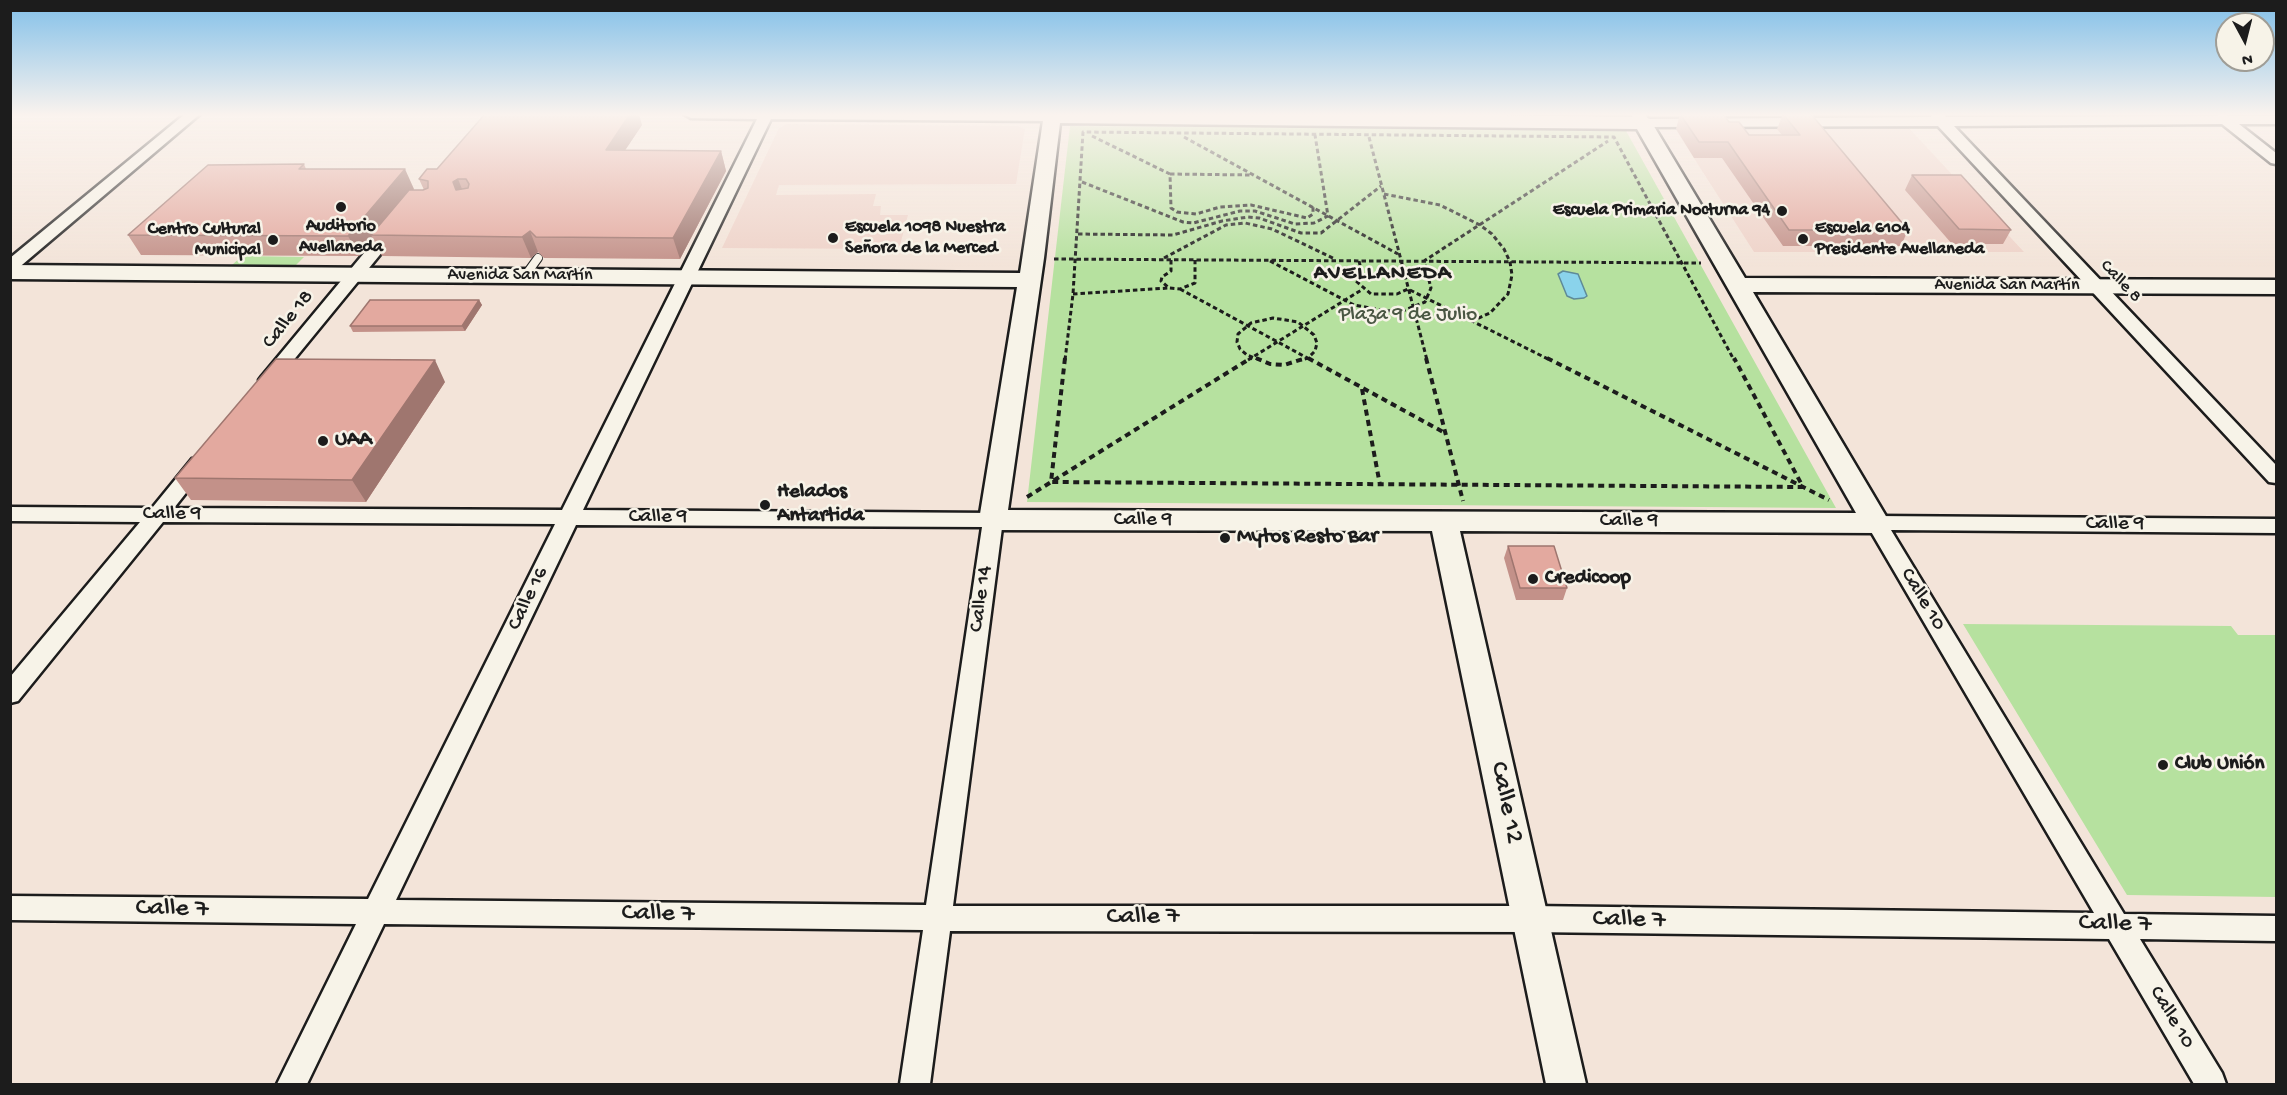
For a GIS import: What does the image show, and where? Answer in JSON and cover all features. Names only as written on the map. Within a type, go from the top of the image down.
[{"type":"street","points":[[10,267],[132,165]]},
{"type":"street","name":"Calle 16","points":[[292,1084],[741,165]]},
{"type":"street","name":"Calle 14","points":[[915,1084],[1045,165]]},
{"type":"street","name":"Calle 10","points":[[1668,165],[1876,523],[2211,1084]]},
{"type":"street","name":"Calle 8","points":[[1983,165],[2277,477]]},
{"type":"street","name":"Calle 18","points":[[256,395],[405,214]]},
{"type":"street","name":"Avenida San Martín","points":[[10,272],[687,277],[1031,269]]},
{"type":"street","name":"Avenida San Martín","points":[[1738,285],[2277,287]]},
{"type":"street","points":[[10,694],[210,450]]},
{"type":"street","name":"Calle 9","points":[[10,514],[2277,526]]},
{"type":"street","name":"Calle 12","points":[[1456,522],[1530,919],[1566,1084]]},
{"type":"street","name":"Calle 7","points":[[10,908],[938,918],[1530,919],[2277,928]]},
{"type":"lane","points":[[525,276],[538,258]]},
{"type":"path","points":[[1051,482],[1073,294],[1082,165]]},
{"type":"path","points":[[1152,165],[1170,174],[1254,175]]},
{"type":"path","points":[[1236,165],[1399,254]]},
{"type":"path","points":[[1320,165],[1328,216]]},
{"type":"path","points":[[1376,165],[1458,486],[1456,522]]},
{"type":"path","points":[[1424,261],[1571,165]]},
{"type":"path","points":[[1629,165],[1803,487]]},
{"type":"path","points":[[1170,174],[1171,208],[1187,215],[1244,204],[1268,207],[1306,218],[1313,214],[1313,207]]},
{"type":"path","points":[[1082,182],[1184,222],[1193,223],[1240,211],[1255,212],[1295,224],[1314,223],[1328,216]]},
{"type":"path","points":[[1078,234],[1173,235],[1222,221],[1248,217],[1258,218],[1301,233],[1321,233],[1382,186]]},
{"type":"path","points":[[1384,194],[1440,205],[1480,225],[1492,234],[1504,249],[1510,262],[1512,275],[1508,294],[1490,313],[1472,321]]},
{"type":"path","points":[[1162,259],[1226,225],[1245,223],[1272,229],[1339,261]]},
{"type":"path","points":[[1031,269],[1076,260],[1162,259],[1724,263]]},
{"type":"path","points":[[1169,288],[1161,281],[1171,271],[1171,260]]},
{"type":"path","points":[[1180,289],[1195,283],[1195,260]]},
{"type":"path","points":[[1269,260],[1343,300],[1370,310],[1387,311],[1412,308],[1427,299],[1431,288],[1424,261]]},
{"type":"path","points":[[1359,261],[1361,269],[1356,274],[1356,281],[1371,294],[1397,294],[1408,289]]},
{"type":"path","points":[[1073,294],[1180,289],[1445,433]]},
{"type":"path","points":[[993,520],[1363,289]]},
{"type":"path","points":[[1408,289],[1834,503]]},
{"type":"path","points":[[1285,319],[1303,325],[1314,335],[1317,343],[1315,351],[1308,358],[1284,365],[1270,364],[1252,358],[1240,349],[1237,342],[1238,334],[1247,325],[1261,320],[1285,319]]},
{"type":"path","points":[[1362,388],[1380,485]]},
{"type":"path","points":[[1051,482],[1803,487]]},
{"type":"shaded area","points":[[761,165],[1019,165],[1016,184],[779,185],[776,195],[876,194],[873,206],[881,206],[880,215],[908,215],[899,249],[722,248]]},
{"type":"shaded area","points":[[1698,165],[1943,165],[2024,252],[1754,252]]},
{"type":"green space","name":"Plaza 9 de Julio","points":[[1066,165],[1645,165],[1836,508],[1027,502]]},
{"type":"green space","points":[[242,256],[304,257],[296,265],[232,265]]},
{"type":"green space","name":"Club Unión","points":[[1963,624],[2231,626],[2238,635],[2276,635],[2276,897],[2127,895]]},
{"type":"water","points":[[1563,271],[1578,274],[1587,296],[1574,299],[1567,296],[1558,274]]},
{"type":"building","points":[[208,165],[303,165],[299,169],[405,169],[348,236],[128,235]]},
{"type":"building","points":[[440,165],[713,165],[673,238],[536,237],[530,231],[522,237],[371,235],[409,190],[428,188],[428,181],[419,179],[427,169],[437,169]],"holes":[[[466,179],[469,184],[468,188],[456,190],[453,182]]]},
{"type":"building","points":[[1744,165],[1854,165],[1908,230],[1789,230]]},
{"type":"building","points":[[1912,175],[1961,175],[2011,230],[1959,229]]},
{"type":"building","points":[[370,300],[479,300],[462,326],[350,326]]},
{"type":"building","name":"UAA","points":[[276,359],[435,360],[352,480],[175,478]]},
{"type":"building","points":[[1508,546],[1554,546],[1567,588],[1520,588]]},
{"type":"place","name":"Auditorio Avellaneda","points":[[341,207]]},
{"type":"place","name":"Escuela Primaria Nocturna 94","points":[[1782,211]]},
{"type":"place","name":"Escuela 1098 Nuestra Señora de la Merced","points":[[833,238]]},
{"type":"place","name":"Escuela 6104 Presidente Avellaneda","points":[[1803,239]]},
{"type":"place","name":"Centro Cultural Municipal","points":[[273,240]]},
{"type":"place","name":"UAA","points":[[323,441]]},
{"type":"place","name":"Helados Antartida","points":[[765,505]]},
{"type":"place","name":"Mytos Resto Bar","points":[[1225,538]]},
{"type":"place","name":"Credicoop","points":[[1533,579]]},
{"type":"place","name":"Club Unión","points":[[2163,765]]},
{"type":"district","name":"AVELLANEDA","points":[[1383,275]]}]
